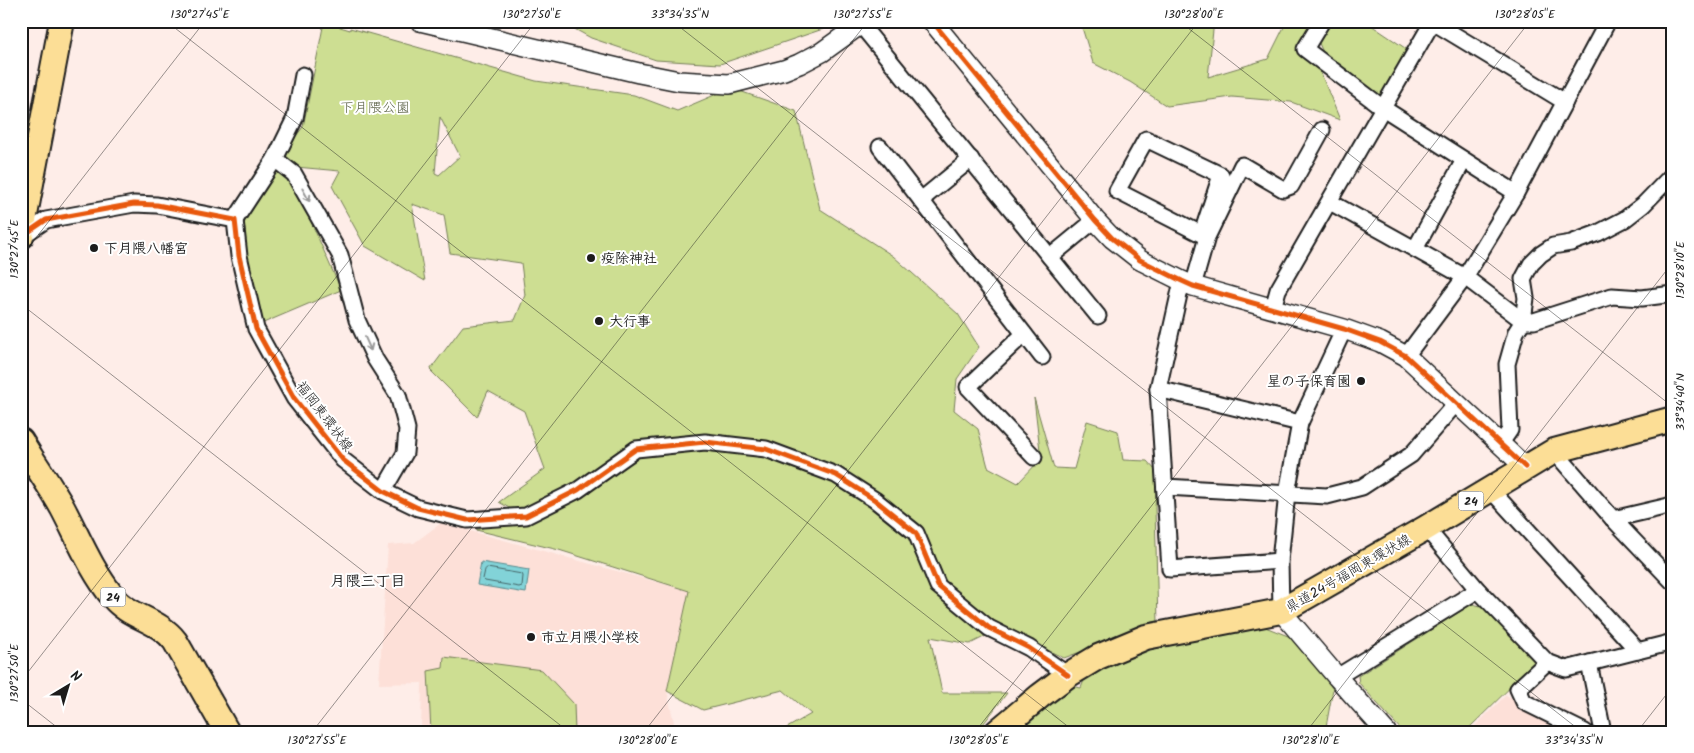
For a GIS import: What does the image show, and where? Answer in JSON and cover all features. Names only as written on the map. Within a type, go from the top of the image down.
[{"type":"main road","points":[[21,236],[62,21]]},
{"type":"main road","name":"県道24号福岡東環状線","points":[[996,732],[1068,675],[1098,657],[1146,637],[1280,611],[1426,528],[1554,451],[1673,419]]},
{"type":"main road","name":"24","points":[[21,441],[56,496],[90,564],[102,582],[114,598],[127,610],[168,632],[175,641],[222,729]]},
{"type":"street","points":[[420,21],[639,73],[679,81],[729,84],[784,70],[799,64],[822,52],[863,23],[1098,316]]},
{"type":"street","points":[[932,21],[1095,220],[1112,238],[1140,260],[1188,283],[1344,329],[1380,342],[1406,356],[1525,467]]},
{"type":"street","points":[[1322,21],[1305,49],[1383,108],[1516,193]]},
{"type":"street","points":[[1406,356],[1466,277],[1516,193],[1608,21]]},
{"type":"street","points":[[1273,308],[1278,290],[1433,22],[1565,102]]},
{"type":"street","points":[[21,236],[46,220],[134,204],[157,206],[235,220],[275,159],[295,118],[303,75]]},
{"type":"street","points":[[1280,562],[1170,568],[1158,389],[1188,283],[1207,237],[1242,165],[1283,189],[1291,186],[1322,130]]},
{"type":"street","points":[[1146,139],[1221,175],[1204,227],[1207,237],[1116,191],[1146,139]]},
{"type":"street","points":[[880,147],[1042,357]]},
{"type":"street","points":[[275,159],[294,174],[340,255],[357,320],[375,359],[398,395],[407,429],[405,453],[383,491]]},
{"type":"street","points":[[921,200],[971,159]]},
{"type":"street","points":[[1415,249],[1464,160]]},
{"type":"street","points":[[1501,444],[1510,430],[1507,364],[1516,332],[1523,321],[1526,298],[1523,279],[1531,264],[1541,254],[1554,246],[1598,234],[1625,218],[1643,205],[1673,174]]},
{"type":"street","points":[[1330,202],[1466,277],[1523,321],[1534,321],[1612,296],[1642,298],[1673,294]]},
{"type":"street","name":"福岡東環状線","points":[[235,220],[239,256],[256,329],[294,398],[343,460],[383,491],[418,508],[467,520],[526,516],[578,490],[636,449],[705,442],[766,449],[836,475],[875,500],[916,534],[938,586],[989,628],[1029,648],[1068,675]]},
{"type":"street","points":[[1050,257],[1095,220]]},
{"type":"street","points":[[1344,329],[1300,423],[1286,493],[1280,562],[1280,611],[1386,732]]},
{"type":"street","points":[[1024,334],[968,387],[1034,457]]},
{"type":"street","points":[[1158,389],[1300,423]]},
{"type":"street","points":[[1165,488],[1327,496],[1362,487],[1411,455],[1457,402]]},
{"type":"street","points":[[1554,451],[1613,519],[1673,582]]},
{"type":"street","points":[[1490,489],[1638,651]]},
{"type":"street","points":[[1613,519],[1673,505]]},
{"type":"street","points":[[1426,528],[1478,590],[1547,662],[1566,669],[1673,642]]},
{"type":"street","points":[[1336,677],[1478,590]]},
{"type":"street","points":[[1547,662],[1518,689],[1524,702],[1585,732]]},
{"type":"street","points":[[1589,663],[1603,732]]},
{"type":"shaded area","name":"市立月隈小学校","points":[[441,523],[690,591],[667,691],[676,732],[421,732],[422,683],[379,684],[388,545],[414,543]]},
{"type":"shaded area","points":[[1506,695],[1572,732],[1469,732]]},
{"type":"green space","points":[[560,21],[818,21],[823,29],[720,64],[656,60],[591,38]]},
{"type":"green space","points":[[1080,21],[1214,21],[1208,77],[1268,59],[1287,21],[1308,21],[1315,59],[1340,120],[1291,102],[1232,97],[1167,106],[1130,82],[1093,63]]},
{"type":"green space","points":[[1332,21],[1365,21],[1408,50],[1380,98],[1325,57],[1318,41]]},
{"type":"green space","name":"下月隈公園","points":[[324,22],[536,81],[634,95],[677,111],[731,88],[796,111],[820,209],[893,256],[958,314],[979,347],[957,379],[954,410],[978,429],[988,467],[1018,483],[1041,459],[1034,398],[1054,468],[1074,469],[1087,421],[1118,431],[1123,460],[1147,461],[1157,472],[1155,508],[1158,623],[1064,658],[1002,628],[970,644],[930,637],[942,693],[1007,693],[977,732],[780,732],[811,714],[783,690],[703,710],[667,691],[689,591],[559,550],[476,530],[521,515],[499,502],[545,469],[524,411],[488,391],[477,417],[430,370],[463,326],[515,320],[525,295],[521,263],[450,253],[444,215],[412,204],[425,281],[365,246],[332,186],[340,171],[296,167],[281,155],[303,127]],"holes":[[[440,117],[460,156],[439,175],[435,173]]]},
{"type":"green space","points":[[276,165],[291,176],[341,290],[261,324],[239,222]]},
{"type":"green space","points":[[1472,604],[1485,607],[1536,662],[1465,732],[1403,732],[1359,683],[1358,676]]},
{"type":"green space","points":[[1240,617],[1298,640],[1333,689],[1325,732],[987,732],[1043,680],[1081,688],[1094,654]]},
{"type":"green space","points":[[444,657],[542,670],[574,704],[575,732],[431,732],[428,671],[443,668]]},
{"type":"water","points":[[481,562],[529,570],[526,593],[477,585]]},
{"type":"cycle path","points":[[932,21],[1095,220],[1112,238],[1140,260],[1193,286],[1344,329],[1380,342],[1406,356],[1525,467]]},
{"type":"cycle path","points":[[21,237],[46,220],[134,204],[157,205],[235,220],[239,256],[256,329],[294,398],[343,460],[383,491],[418,508],[467,520],[526,516],[578,490],[636,449],[705,442],[766,449],[836,475],[875,500],[916,533],[938,586],[989,628],[1029,648],[1068,675]]},
{"type":"place","name":"下月隈八幡宮","points":[[94,248]]},
{"type":"place","name":"疫除神社","points":[[591,258]]},
{"type":"place","name":"大行事","points":[[599,321]]},
{"type":"place","name":"星の子保育園","points":[[1361,381]]},
{"type":"place","name":"市立月隈小学校","points":[[531,637]]},
{"type":"district","name":"月隈三丁目","points":[[368,581]]}]
